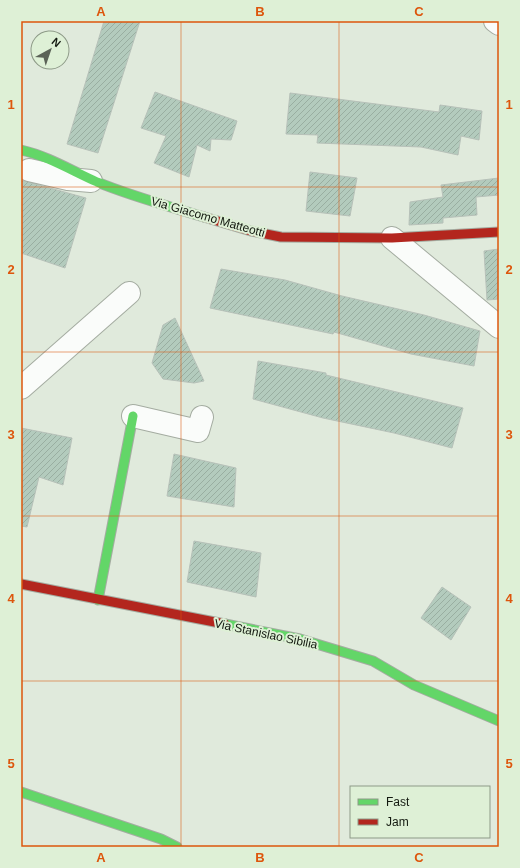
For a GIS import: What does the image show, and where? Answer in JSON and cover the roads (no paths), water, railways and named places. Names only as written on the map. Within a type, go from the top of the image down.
[{"type":"street","points":[[495,21],[499,24]]},
{"type":"street","name":"Via Giacomo Matteotti","points":[[21,150],[38,154],[98,182],[148,200],[251,231],[281,236],[392,238],[499,232]]},
{"type":"street","name":"Via Giacomo Matteotti","points":[[29,170],[68,179],[98,182]]},
{"type":"street","points":[[392,238],[499,327]]},
{"type":"street","points":[[21,388],[129,293]]},
{"type":"street","points":[[98,600],[133,416],[198,431],[202,417]]},
{"type":"street","name":"Via Stanislao Sibilia","points":[[21,584],[300,640],[373,661],[414,685],[499,721]]},
{"type":"street","points":[[21,792],[161,839],[177,847]]}]
